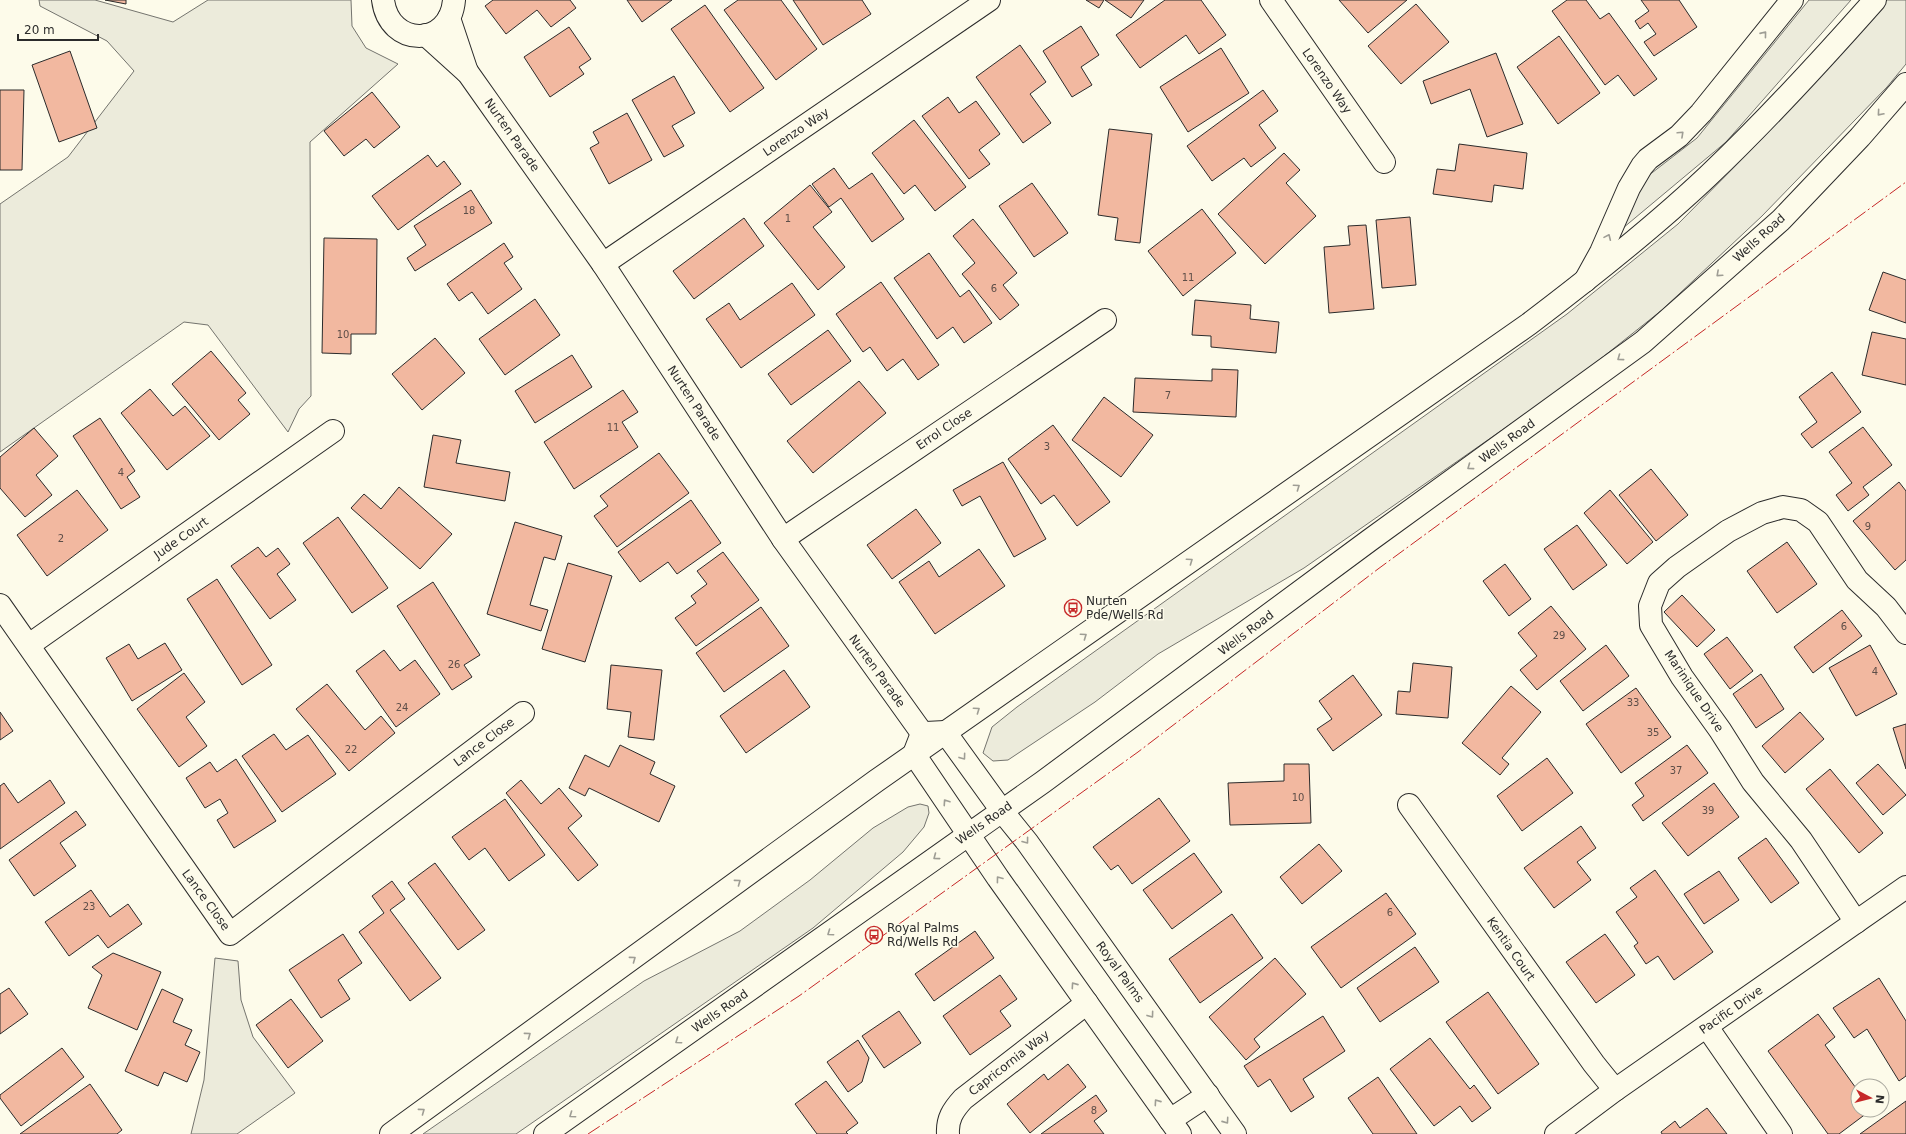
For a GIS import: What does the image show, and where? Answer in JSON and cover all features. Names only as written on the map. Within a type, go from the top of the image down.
[{"type":"street","points":[[383,0],[384,10],[388,20],[405,34],[416,36],[426,35],[444,26],[451,9]]},
{"type":"street","name":"Lorenzo Way","points":[[603,264],[989,0]]},
{"type":"street","name":"Lorenzo Way","points":[[1271,0],[1384,162]]},
{"type":"street","points":[[1583,284],[1601,252],[1629,188],[1642,166],[1648,159],[1679,136],[1701,113],[1792,0]]},
{"type":"street","points":[[391,1134],[914,754],[1452,379],[1583,284],[1640,237],[1714,171],[1782,103],[1875,0]]},
{"type":"street","name":"Nurten Parade","points":[[451,9],[468,73]]},
{"type":"street","name":"Nurten Parade","points":[[426,35],[468,73],[603,264],[783,539],[922,733]]},
{"type":"street","name":"Wells Road","points":[[545,1134],[1002,811],[1370,540],[1643,342],[1781,220],[1860,136],[1906,84]]},
{"type":"street","name":"Errol Close","points":[[783,539],[1105,320]]},
{"type":"street","name":"Jude Court","points":[[29,646],[333,431]]},
{"type":"street","name":"Marinique Drive","points":[[1856,922],[1801,840],[1753,782],[1720,730],[1682,677],[1651,625],[1650,606],[1659,584],[1677,567],[1728,531],[1762,513],[1783,507],[1801,510],[1818,522],[1857,580],[1886,608],[1906,633]]},
{"type":"street","name":"Lance Close","points":[[0,605],[101,752],[230,934],[523,712]]},
{"type":"street","points":[[945,732],[1002,811]]},
{"type":"street","points":[[914,754],[922,733],[945,732]]},
{"type":"street","points":[[914,754],[968,834],[1175,1127],[1208,1095]]},
{"type":"street","name":"Kentia Court","points":[[1409,805],[1594,1064],[1615,1090]]},
{"type":"street","name":"Royal Palms","points":[[1002,811],[1027,842],[1235,1134]]},
{"type":"street","name":"Pacific Drive","points":[[1556,1134],[1615,1090],[1906,887]]},
{"type":"street","name":"Capricornia Way","points":[[948,1134],[948,1123],[952,1111],[963,1099],[1087,1003]]},
{"type":"street","points":[[1707,1027],[1781,1134]]},
{"type":"shaded area","points":[[39,0],[95,0],[173,22],[208,0],[351,0],[352,26],[366,48],[398,64],[310,142],[311,396],[299,409],[288,432],[208,325],[184,322],[0,452],[0,204],[68,157],[134,71],[107,41],[40,6]]},
{"type":"shaded area","points":[[1809,0],[1851,0],[1726,142],[1623,228],[1644,179],[1697,138]]},
{"type":"shaded area","points":[[1886,0],[1906,0],[1906,64],[1887,87],[1762,216],[1662,310],[1574,380],[1304,568],[1158,654],[1095,702],[1008,760],[993,761],[983,753],[992,727],[1017,707],[1567,314],[1678,224],[1755,146],[1837,59]]},
{"type":"shaded area","points":[[920,804],[928,806],[929,813],[924,827],[903,852],[813,928],[516,1134],[423,1134],[644,981],[740,931],[810,880],[873,828],[908,807]]},
{"type":"shaded area","points":[[215,958],[238,961],[241,1000],[253,1037],[295,1093],[237,1134],[191,1134],[204,1080]]},
{"type":"building","points":[[105,0],[126,0],[126,4]]},
{"type":"building","points":[[493,0],[570,0],[576,8],[551,27],[537,10],[506,34],[485,6]]},
{"type":"building","points":[[627,0],[672,0],[642,22]]},
{"type":"building","points":[[738,0],[781,0],[817,49],[776,80],[724,10]]},
{"type":"building","points":[[793,0],[862,0],[871,14],[823,45]]},
{"type":"building","points":[[1086,0],[1104,0],[1099,8]]},
{"type":"building","points":[[1105,0],[1144,0],[1131,18]]},
{"type":"building","points":[[1165,0],[1201,0],[1226,35],[1199,54],[1186,35],[1140,68],[1116,35]]},
{"type":"building","points":[[1339,0],[1407,0],[1368,33]]},
{"type":"building","points":[[1567,0],[1586,0],[1600,19],[1609,13],[1657,79],[1634,96],[1618,75],[1605,85],[1552,11]]},
{"type":"building","points":[[1641,0],[1679,0],[1697,27],[1654,56],[1644,42],[1656,34],[1648,23],[1640,29],[1635,21],[1649,11]]},
{"type":"building","points":[[1416,4],[1449,42],[1401,84],[1368,46]]},
{"type":"building","points":[[705,5],[764,88],[730,112],[671,29]]},
{"type":"building","points":[[1081,26],[1099,55],[1081,67],[1092,85],[1072,97],[1043,51]]},
{"type":"building","points":[[569,27],[591,59],[579,67],[584,74],[550,97],[524,57]]},
{"type":"building","points":[[1559,36],[1600,93],[1558,124],[1517,67]]},
{"type":"building","points":[[1020,45],[1046,82],[1030,94],[1051,123],[1023,143],[976,77]]},
{"type":"building","points":[[1221,48],[1249,93],[1188,132],[1160,87]]},
{"type":"building","points":[[70,51],[97,128],[59,142],[32,65]]},
{"type":"building","points":[[1496,53],[1523,124],[1487,137],[1470,89],[1431,104],[1423,81]]},
{"type":"building","points":[[674,76],[695,113],[672,126],[684,146],[664,157],[632,100]]},
{"type":"building","points":[[0,90],[24,90],[22,170],[0,170]]},
{"type":"building","points":[[1263,90],[1278,111],[1259,125],[1276,148],[1251,167],[1244,158],[1212,181],[1187,146]]},
{"type":"building","points":[[372,92],[400,127],[374,148],[366,139],[344,156],[324,131]]},
{"type":"building","points":[[948,97],[959,113],[976,101],[1000,134],[979,150],[990,164],[969,179],[922,116]]},
{"type":"building","points":[[627,113],[652,160],[609,184],[590,148],[599,143],[593,132]]},
{"type":"building","points":[[914,120],[966,187],[935,211],[915,185],[904,194],[872,153]]},
{"type":"building","points":[[1109,129],[1152,134],[1140,243],[1115,240],[1118,218],[1098,215]]},
{"type":"building","points":[[1459,144],[1527,153],[1523,189],[1494,185],[1492,202],[1433,194],[1437,169],[1455,171]]},
{"type":"building","points":[[1284,153],[1300,170],[1286,183],[1316,216],[1265,264],[1218,214]]},
{"type":"building","points":[[428,155],[437,167],[444,161],[461,184],[398,230],[372,196]]},
{"type":"building","points":[[834,168],[849,189],[872,173],[904,219],[872,242],[841,198],[829,207],[812,184]]},
{"type":"building","points":[[1032,183],[1068,233],[1034,257],[999,206]]},
{"type":"building","points":[[810,185],[832,212],[813,227],[845,267],[818,290],[764,223]]},
{"type":"building","points":[[471,190],[492,223],[415,271],[407,258],[426,245],[414,226]]},
{"type":"building","points":[[1202,209],[1236,253],[1183,296],[1148,251]]},
{"type":"building","points":[[1410,217],[1416,285],[1382,288],[1376,220]]},
{"type":"building","points":[[744,218],[764,246],[694,299],[673,271]]},
{"type":"building","points":[[973,219],[1017,273],[1003,285],[1019,305],[1000,320],[962,274],[975,263],[953,236]]},
{"type":"building","points":[[1366,225],[1374,309],[1329,313],[1324,247],[1350,245],[1348,226]]},
{"type":"building","points":[[324,238],[377,239],[376,334],[351,334],[351,354],[322,353]]},
{"type":"building","points":[[504,243],[513,257],[504,263],[522,289],[488,314],[472,292],[459,301],[447,284]]},
{"type":"building","points":[[929,253],[960,297],[969,290],[992,323],[964,343],[953,327],[937,339],[894,278]]},
{"type":"building","points":[[1883,272],[1906,280],[1906,323],[1869,310]]},
{"type":"building","points":[[881,282],[939,365],[918,380],[903,359],[887,371],[870,347],[863,352],[836,314]]},
{"type":"building","points":[[792,283],[815,315],[741,368],[706,319],[729,303],[740,320]]},
{"type":"building","points":[[535,299],[560,335],[505,375],[479,339]]},
{"type":"building","points":[[1195,300],[1251,305],[1250,319],[1279,322],[1276,353],[1211,347],[1211,336],[1192,335]]},
{"type":"building","points":[[828,330],[851,361],[791,405],[768,374]]},
{"type":"building","points":[[1872,332],[1906,339],[1906,385],[1862,375]]},
{"type":"building","points":[[435,338],[465,373],[422,410],[392,374]]},
{"type":"building","points":[[211,351],[246,393],[238,400],[250,414],[219,440],[172,384]]},
{"type":"building","points":[[572,355],[592,387],[535,423],[515,391]]},
{"type":"building","points":[[1212,369],[1238,370],[1236,417],[1133,412],[1135,378],[1212,381]]},
{"type":"building","points":[[1832,372],[1861,412],[1812,448],[1801,434],[1817,422],[1799,397]]},
{"type":"building","points":[[859,381],[886,413],[813,473],[787,441]]},
{"type":"building","points":[[150,389],[173,416],[185,406],[210,436],[167,470],[121,413]]},
{"type":"building","points":[[623,390],[638,412],[622,422],[638,447],[574,489],[544,442]]},
{"type":"building","points":[[1104,397],[1153,435],[1121,477],[1072,440]]},
{"type":"building","points":[[100,418],[135,471],[127,477],[140,497],[121,509],[73,436]]},
{"type":"building","points":[[1053,425],[1110,502],[1077,526],[1054,495],[1041,504],[1008,459]]},
{"type":"building","points":[[1863,427],[1892,465],[1863,487],[1869,495],[1848,511],[1836,495],[1852,483],[1829,452]]},
{"type":"building","points":[[34,428],[58,456],[36,475],[52,495],[25,517],[0,488],[0,457]]},
{"type":"building","points":[[433,435],[461,440],[456,463],[510,472],[505,501],[424,487]]},
{"type":"building","points":[[659,453],[689,493],[617,547],[594,516],[608,506],[600,496]]},
{"type":"building","points":[[1003,462],[1046,539],[1014,557],[980,496],[962,506],[953,490]]},
{"type":"building","points":[[1651,469],[1688,515],[1656,541],[1619,495]]},
{"type":"building","points":[[1899,482],[1906,491],[1906,560],[1895,570],[1853,521]]},
{"type":"building","points":[[399,487],[452,534],[420,569],[351,508],[364,494],[381,509]]},
{"type":"building","points":[[77,490],[108,530],[47,576],[17,535]]},
{"type":"building","points":[[1610,490],[1653,542],[1627,564],[1584,513]]},
{"type":"building","points":[[691,500],[721,543],[677,574],[668,562],[640,582],[618,552]]},
{"type":"building","points":[[916,509],[941,543],[892,579],[867,545]]},
{"type":"building","points":[[338,517],[388,588],[352,613],[303,543]]},
{"type":"building","points":[[515,522],[562,536],[555,560],[544,557],[530,605],[548,610],[541,631],[487,614]]},
{"type":"building","points":[[1577,525],[1607,565],[1573,590],[1544,549]]},
{"type":"building","points":[[1787,542],[1817,584],[1777,613],[1747,571]]},
{"type":"building","points":[[258,547],[266,557],[278,548],[290,564],[277,574],[296,600],[270,619],[231,566]]},
{"type":"building","points":[[979,549],[1005,586],[935,634],[899,582],[929,561],[939,577]]},
{"type":"building","points":[[723,552],[759,600],[696,646],[675,618],[696,603],[691,596],[707,584],[697,571]]},
{"type":"building","points":[[568,563],[612,576],[585,662],[542,649]]},
{"type":"building","points":[[1505,564],[1531,599],[1509,616],[1483,581]]},
{"type":"building","points":[[217,579],[272,665],[242,685],[187,599]]},
{"type":"building","points":[[433,582],[480,655],[464,665],[472,677],[452,690],[397,606]]},
{"type":"building","points":[[1682,595],[1715,630],[1697,647],[1664,612]]},
{"type":"building","points":[[1551,606],[1586,649],[1537,690],[1520,670],[1537,656],[1518,633]]},
{"type":"building","points":[[761,607],[789,646],[724,692],[696,653]]},
{"type":"building","points":[[1842,610],[1862,636],[1813,673],[1794,647]]},
{"type":"building","points":[[1727,637],[1753,671],[1730,689],[1704,654]]},
{"type":"building","points":[[165,643],[182,670],[132,701],[106,658],[129,644],[138,659]]},
{"type":"building","points":[[1606,645],[1629,676],[1583,711],[1560,681]]},
{"type":"building","points":[[1870,645],[1897,694],[1856,716],[1829,668]]},
{"type":"building","points":[[384,650],[400,671],[415,660],[440,694],[396,727],[356,671]]},
{"type":"building","points":[[1413,663],[1452,667],[1448,718],[1396,714],[1398,691],[1410,692]]},
{"type":"building","points":[[611,665],[662,670],[654,740],[628,737],[631,712],[607,709]]},
{"type":"building","points":[[784,670],[810,707],[746,753],[720,716]]},
{"type":"building","points":[[184,673],[205,702],[186,717],[207,746],[179,767],[137,709]]},
{"type":"building","points":[[1761,674],[1784,709],[1756,728],[1733,694]]},
{"type":"building","points":[[1353,675],[1382,715],[1333,751],[1317,729],[1332,719],[1319,701]]},
{"type":"building","points":[[327,684],[365,730],[381,716],[395,733],[349,771],[296,709]]},
{"type":"building","points":[[1511,686],[1541,712],[1502,758],[1509,764],[1500,775],[1462,743]]},
{"type":"building","points":[[1636,688],[1671,737],[1621,773],[1586,724]]},
{"type":"building","points":[[0,712],[13,731],[0,740]]},
{"type":"building","points":[[1800,712],[1824,739],[1785,773],[1762,746]]},
{"type":"building","points":[[1906,724],[1906,769],[1893,728]]},
{"type":"building","points":[[274,734],[286,750],[308,735],[336,774],[282,812],[242,756]]},
{"type":"building","points":[[620,745],[655,762],[650,774],[675,786],[659,822],[589,788],[585,796],[569,788],[585,755],[609,767]]},
{"type":"building","points":[[1687,745],[1708,773],[1643,821],[1632,805],[1644,796],[1635,783]]},
{"type":"building","points":[[1547,758],[1573,793],[1522,831],[1497,796]]},
{"type":"building","points":[[236,759],[276,821],[234,848],[217,820],[228,813],[220,799],[205,808],[186,778],[210,762],[217,772]]},
{"type":"building","points":[[1284,764],[1309,764],[1311,823],[1230,825],[1228,783],[1284,781]]},
{"type":"building","points":[[1878,764],[1906,795],[1883,815],[1856,783]]},
{"type":"building","points":[[1830,769],[1883,833],[1859,853],[1806,789]]},
{"type":"building","points":[[50,780],[65,803],[0,849],[0,786],[4,783],[18,803]]},
{"type":"building","points":[[521,780],[541,804],[559,788],[582,816],[568,828],[598,865],[578,881],[506,793]]},
{"type":"building","points":[[1714,783],[1739,817],[1688,856],[1662,823]]},
{"type":"building","points":[[1159,798],[1190,841],[1132,884],[1118,865],[1111,870],[1093,847]]},
{"type":"building","points":[[505,799],[545,855],[509,881],[485,848],[469,860],[452,837]]},
{"type":"building","points":[[76,811],[86,825],[60,843],[76,866],[34,896],[9,860]]},
{"type":"building","points":[[1581,826],[1596,848],[1577,862],[1591,880],[1554,908],[1524,868]]},
{"type":"building","points":[[1766,838],[1799,883],[1771,903],[1738,858]]},
{"type":"building","points":[[1319,844],[1342,871],[1302,904],[1280,877]]},
{"type":"building","points":[[1194,853],[1222,892],[1172,929],[1143,890]]},
{"type":"building","points":[[435,863],[485,930],[458,950],[408,883]]},
{"type":"building","points":[[1655,870],[1713,952],[1674,980],[1658,956],[1646,964],[1634,946],[1638,943],[1616,912],[1637,897],[1630,888]]},
{"type":"building","points":[[1719,871],[1739,900],[1704,924],[1684,894]]},
{"type":"building","points":[[392,881],[405,899],[390,910],[441,978],[410,1001],[359,932],[384,913],[372,896]]},
{"type":"building","points":[[91,890],[110,917],[128,904],[142,924],[108,948],[98,935],[69,956],[45,922]]},
{"type":"building","points":[[1386,893],[1416,934],[1341,988],[1311,947]]},
{"type":"building","points":[[1232,914],[1263,958],[1200,1003],[1169,959]]},
{"type":"building","points":[[975,931],[994,958],[934,1001],[915,974]]},
{"type":"building","points":[[343,934],[362,963],[338,980],[350,999],[321,1018],[289,970]]},
{"type":"building","points":[[1605,934],[1635,975],[1596,1003],[1566,962]]},
{"type":"building","points":[[1415,947],[1439,982],[1380,1022],[1357,988]]},
{"type":"building","points":[[113,953],[161,972],[137,1030],[88,1008],[102,975],[92,967]]},
{"type":"building","points":[[1275,958],[1306,994],[1254,1039],[1260,1047],[1246,1060],[1209,1017]]},
{"type":"building","points":[[1000,975],[1017,999],[1000,1011],[1011,1026],[970,1055],[943,1016]]},
{"type":"building","points":[[1879,978],[1906,1021],[1906,1076],[1899,1081],[1867,1029],[1854,1038],[1833,1008]]},
{"type":"building","points":[[9,988],[28,1014],[0,1034],[0,994]]},
{"type":"building","points":[[162,989],[183,999],[173,1022],[192,1030],[185,1045],[200,1052],[187,1082],[164,1072],[158,1086],[125,1071]]},
{"type":"building","points":[[1488,992],[1539,1064],[1498,1094],[1446,1022]]},
{"type":"building","points":[[291,999],[323,1041],[288,1068],[256,1025]]},
{"type":"building","points":[[899,1011],[921,1043],[884,1068],[862,1036]]},
{"type":"building","points":[[1818,1014],[1835,1037],[1825,1045],[1850,1080],[1850,1118],[1860,1118],[1839,1134],[1828,1134],[1768,1051]]},
{"type":"building","points":[[1323,1016],[1345,1051],[1303,1079],[1314,1097],[1291,1112],[1270,1079],[1258,1087],[1244,1066]]},
{"type":"building","points":[[1430,1038],[1470,1089],[1474,1085],[1491,1108],[1472,1122],[1460,1106],[1434,1126],[1390,1069]]},
{"type":"building","points":[[858,1040],[869,1058],[862,1082],[848,1092],[827,1062]]},
{"type":"building","points":[[62,1048],[84,1077],[21,1126],[0,1098],[0,1095]]},
{"type":"building","points":[[1068,1064],[1086,1087],[1030,1133],[1007,1104],[1044,1074],[1048,1080]]},
{"type":"building","points":[[1378,1077],[1417,1134],[1373,1134],[1348,1098]]},
{"type":"building","points":[[826,1081],[858,1123],[846,1132],[848,1134],[817,1134],[795,1104]]},
{"type":"building","points":[[90,1084],[122,1130],[117,1134],[20,1134]]},
{"type":"building","points":[[1096,1095],[1107,1111],[1094,1121],[1104,1134],[1041,1134]]},
{"type":"building","points":[[1906,1101],[1906,1134],[1860,1134],[1882,1118],[1890,1118],[1890,1112]]},
{"type":"building","points":[[1707,1108],[1727,1134],[1662,1134],[1661,1132],[1675,1121],[1680,1128]]},
{"type":"power","points":[[588,1134],[799,996],[1138,752],[1378,569],[1906,182]]},
{"type":"place","name":"Nurten Pde/Wells Rd","points":[[1073,608]]},
{"type":"place","name":"Royal Palms Rd/Wells Rd","points":[[874,935]]}]
